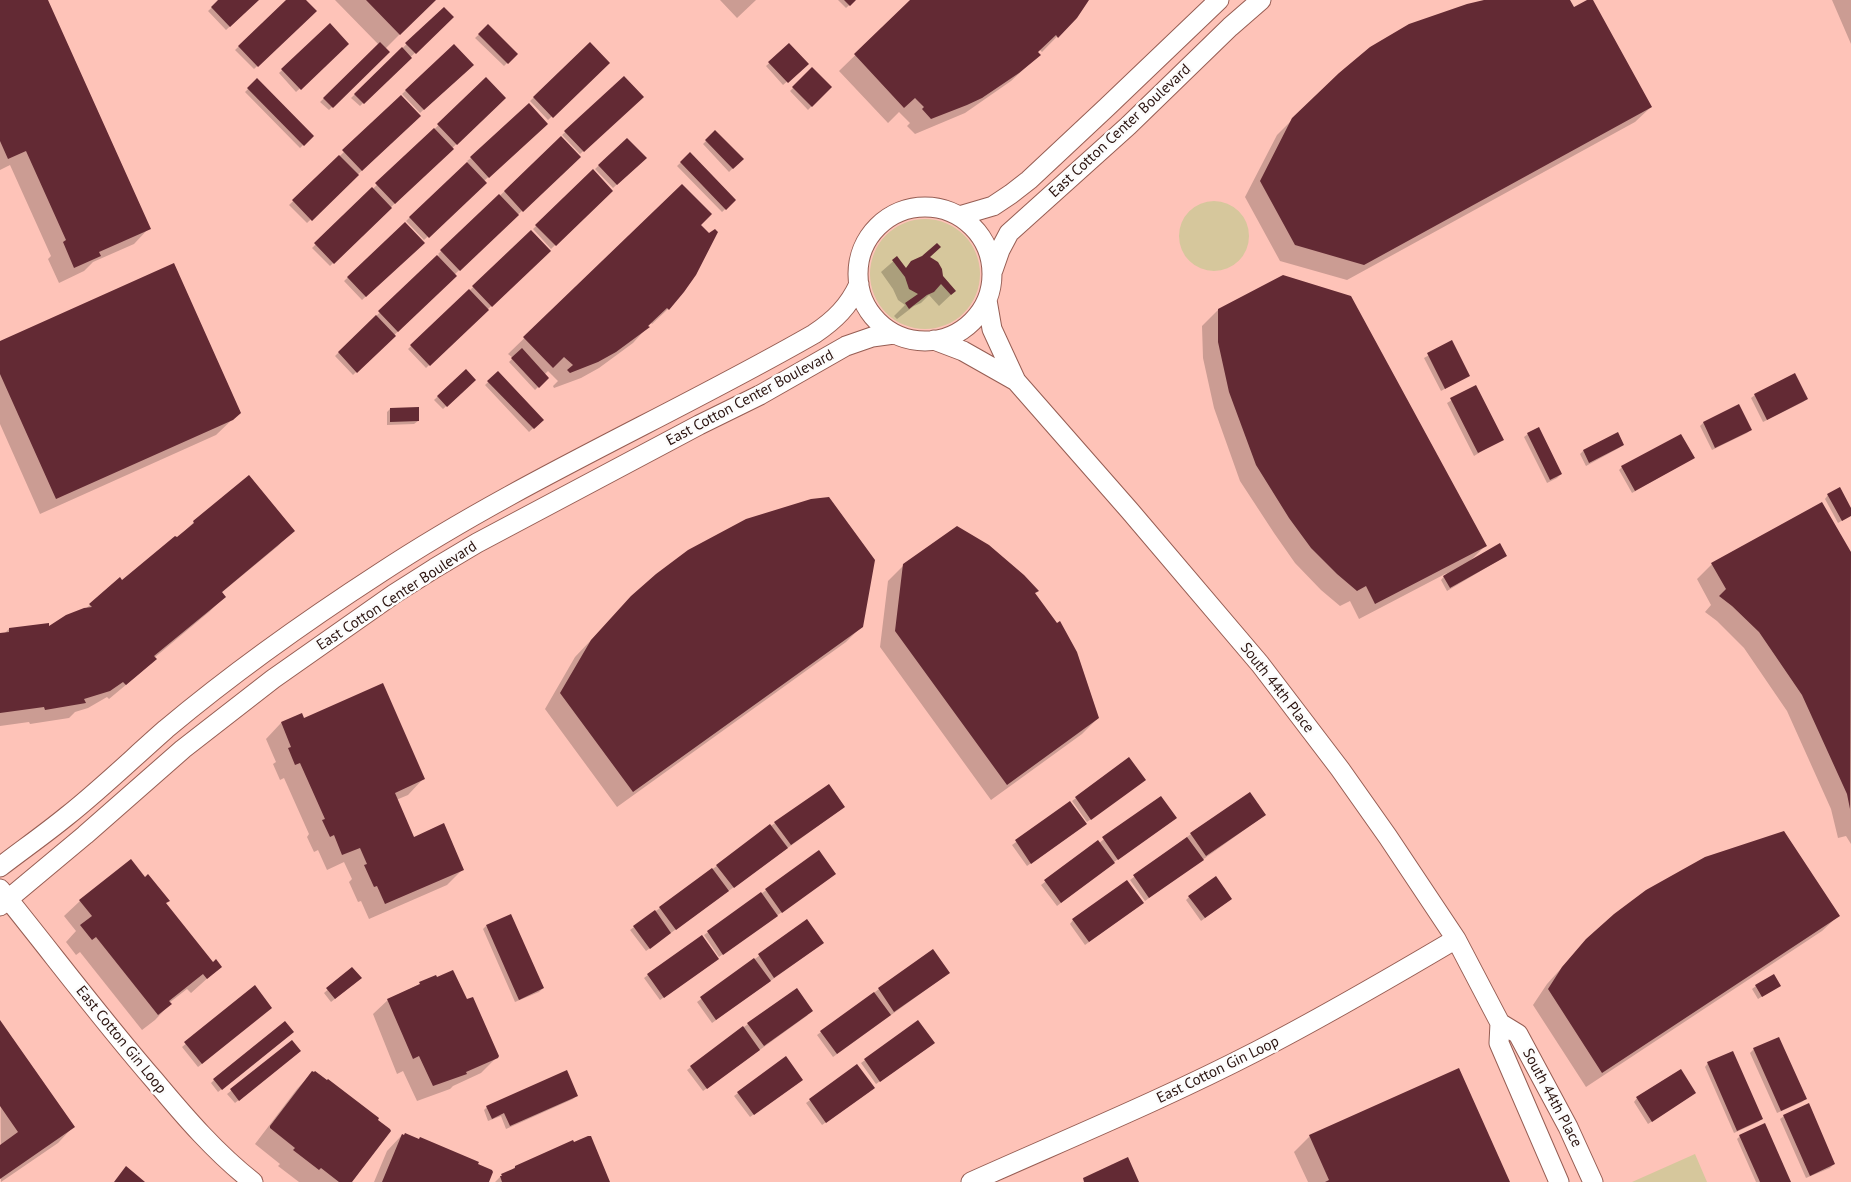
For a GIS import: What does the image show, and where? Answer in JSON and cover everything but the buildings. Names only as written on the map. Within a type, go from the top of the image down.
[{"type":"street","name":"East Cotton Center Boulevard","points":[[959,216],[993,206],[1029,180],[1219,0]]},
{"type":"street","name":"East Cotton Center Boulevard","points":[[992,271],[1009,233],[1128,126],[1230,27],[1261,0]]},
{"type":"street","name":"East Cotton Center Boulevard","points":[[926,207],[943,209],[959,216],[970,224],[982,238],[988,249],[992,271],[991,286],[987,300],[978,316],[968,325],[947,337],[934,340],[915,340],[894,334],[881,325],[870,312],[864,301],[859,284],[858,264],[862,251],[876,228],[887,219],[902,211],[926,207]]},
{"type":"street","name":"East Cotton Center Boulevard","points":[[0,867],[68,815],[167,729],[248,664],[374,577],[464,521],[794,345],[828,324],[842,312],[852,300],[859,284]]},
{"type":"street","name":"South 44th Place","points":[[987,300],[993,332],[1016,381],[1260,664],[1345,776],[1456,939],[1500,1023],[1499,1043],[1559,1182]]},
{"type":"street","name":"East Cotton Center Boulevard","points":[[3,898],[183,749],[273,679],[394,594],[435,568],[477,543],[616,469],[760,395],[846,346],[872,337],[894,334]]},
{"type":"street","name":"South 44th Place","points":[[934,340],[962,351],[1016,381]]},
{"type":"street","points":[[616,469],[622,453],[633,443],[647,434],[710,404],[739,375]]},
{"type":"street","name":"East Cotton Gin Loop","points":[[3,898],[179,1110],[227,1161],[253,1182]]},
{"type":"street","name":"East Cotton Gin Loop","points":[[971,1182],[1136,1109],[1256,1052],[1350,1002],[1456,939]]},
{"type":"street","name":"South 44th Place","points":[[1500,1023],[1518,1034],[1568,1127],[1593,1182]]},
{"type":"shaded area","points":[[0,0],[1851,0],[1851,1182],[0,1182]]},
{"type":"shaded area","points":[[1214,201],[1227,204],[1239,211],[1246,223],[1249,236],[1246,249],[1239,261],[1227,268],[1214,271],[1201,268],[1189,261],[1182,249],[1179,236],[1182,223],[1189,211],[1201,204]]},
{"type":"shaded area","points":[[925,219],[946,223],[964,235],[976,253],[980,274],[976,295],[964,313],[946,325],[925,329],[904,325],[886,313],[874,295],[870,274],[874,253],[886,235],[904,223]]},
{"type":"shaded area","points":[[1695,1154],[1707,1182],[1632,1182]]}]
